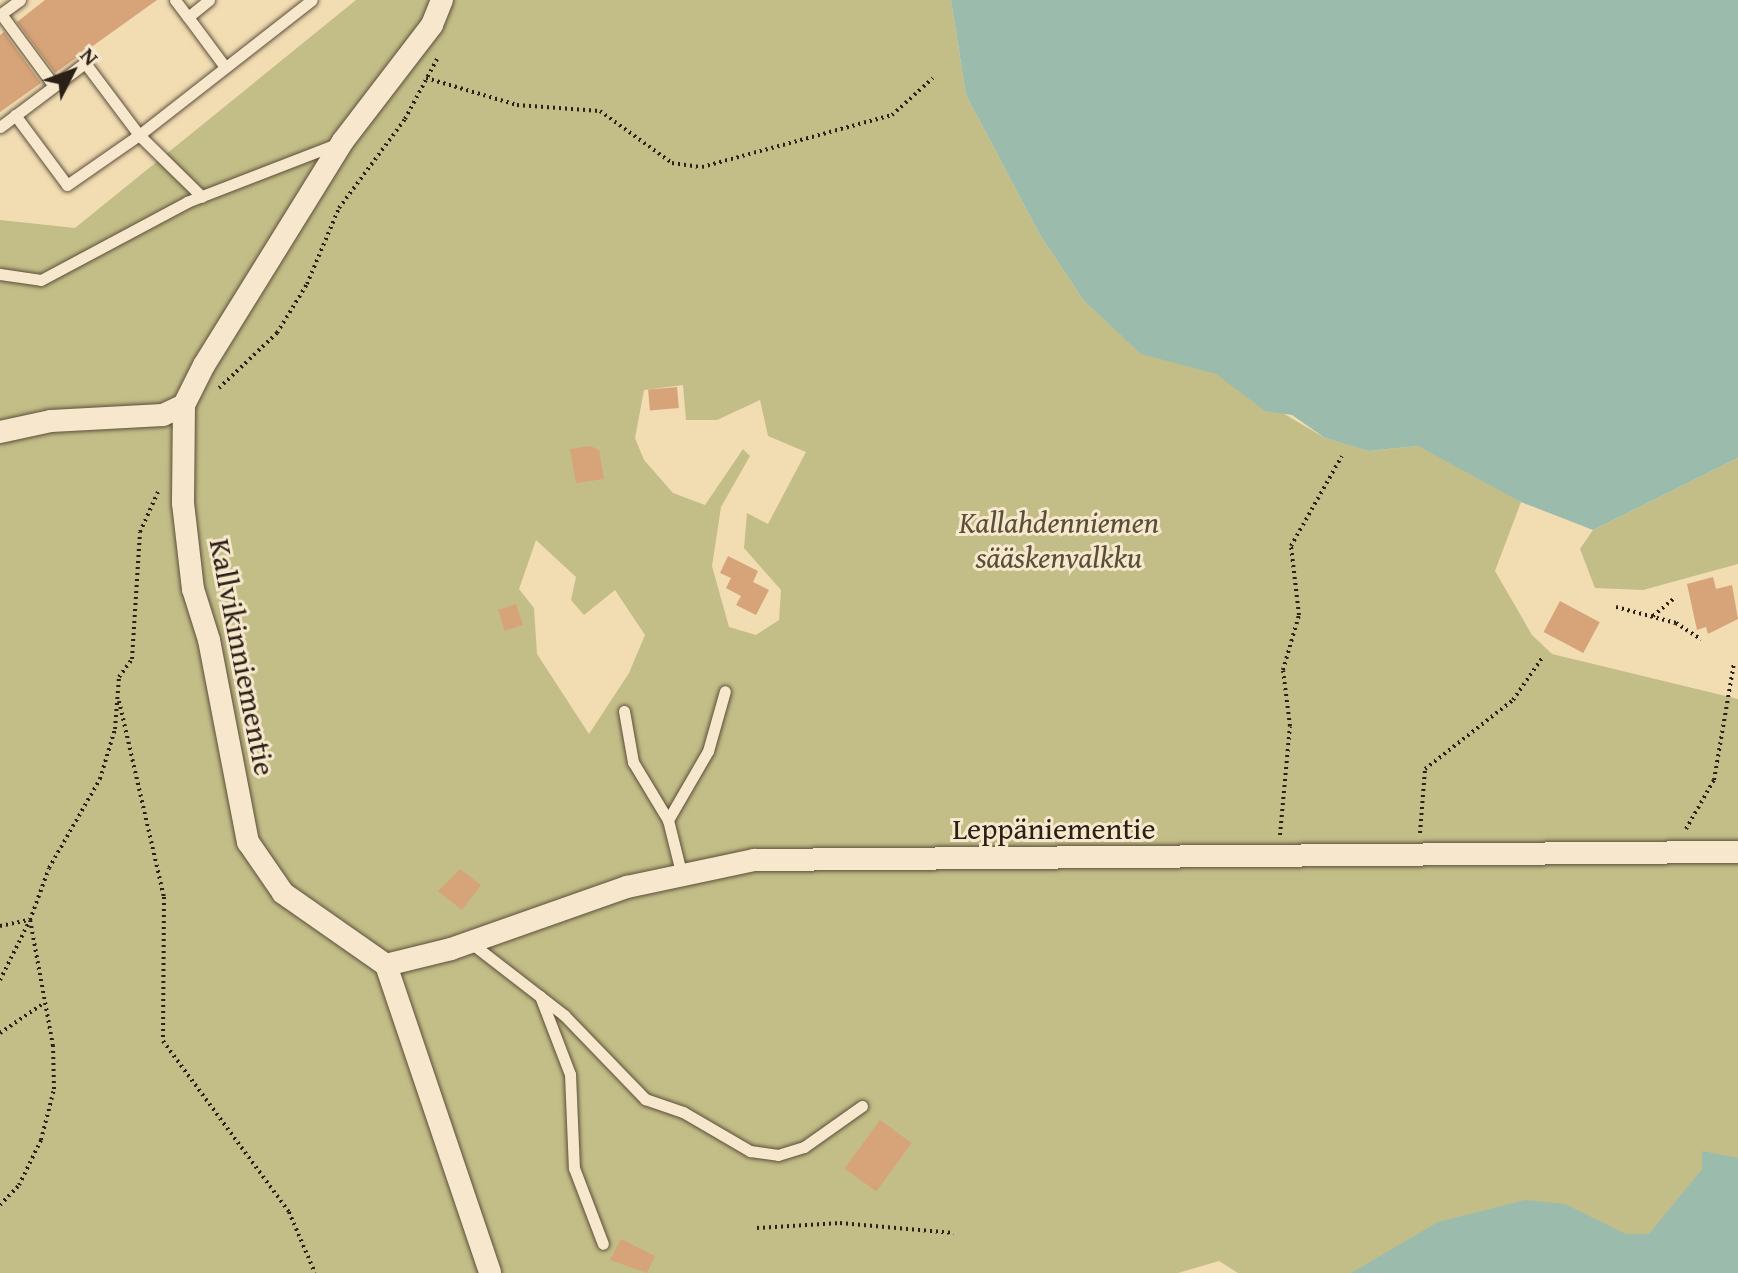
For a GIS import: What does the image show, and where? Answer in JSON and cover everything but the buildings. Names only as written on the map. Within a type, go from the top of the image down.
[{"type":"street","name":"Kallvikinniementie","points":[[386,965],[283,893],[248,842],[209,640],[193,589],[183,503],[184,407],[249,286],[343,141],[432,25],[442,0]]},
{"type":"street","points":[[0,432],[51,421],[163,415],[184,407]]},
{"type":"street","name":"Leppäniementie","points":[[386,965],[469,943],[627,887],[754,860],[1738,852]]},
{"type":"street","points":[[386,965],[490,1273]]},
{"type":"lane","points":[[20,0],[1,14],[54,86]]},
{"type":"lane","points":[[175,0],[225,67]]},
{"type":"lane","points":[[188,17],[209,0]]},
{"type":"lane","points":[[15,115],[67,185],[139,135],[312,0]]},
{"type":"lane","points":[[0,127],[85,63],[139,135],[202,197]]},
{"type":"lane","points":[[0,274],[41,280],[202,197],[343,141]]},
{"type":"lane","points":[[668,820],[708,751],[725,691]]},
{"type":"lane","points":[[624,711],[633,762],[668,820],[682,876]]},
{"type":"lane","points":[[469,943],[540,995],[645,1099],[683,1112],[750,1151],[778,1155],[804,1147],[862,1106]]},
{"type":"lane","points":[[540,995],[570,1074],[574,1168],[603,1244]]},
{"type":"path","points":[[184,407],[208,398],[277,333],[307,284],[339,208],[405,119],[439,55]]},
{"type":"path","points":[[396,72],[517,105],[600,111],[672,163],[702,167],[892,115],[933,78]]},
{"type":"path","points":[[1268,857],[1282,830],[1288,792],[1290,726],[1283,670],[1299,615],[1291,546],[1342,456]]},
{"type":"path","points":[[0,980],[30,920],[49,868],[100,779],[119,677],[132,659],[140,532],[162,480]]},
{"type":"path","points":[[1651,617],[1676,597]]},
{"type":"path","points":[[1616,607],[1676,623],[1701,639]]},
{"type":"path","points":[[1420,856],[1425,769],[1513,700],[1542,658]]},
{"type":"path","points":[[1672,851],[1714,780],[1734,663]]},
{"type":"path","points":[[117,694],[164,897],[163,1041],[289,1212],[315,1273]]},
{"type":"path","points":[[0,926],[30,920]]},
{"type":"path","points":[[0,1205],[19,1185],[41,1140],[54,1089],[45,1003],[30,920]]},
{"type":"path","points":[[0,1033],[45,1003]]},
{"type":"path","points":[[757,1228],[840,1223],[954,1233]]},
{"type":"green space","name":"Kallahdenniemen sääskenvalkku","points":[[356,0],[951,0],[966,95],[1040,235],[1084,301],[1122,336],[1137,348],[1208,369],[1325,438],[1368,451],[1418,446],[1498,487],[1521,502],[1495,571],[1532,635],[1552,654],[1738,699],[1738,1273],[1238,1273],[1219,1261],[1178,1273],[0,1273],[0,220],[75,228]],"holes":[[[683,385],[686,420],[717,420],[760,400],[768,436],[806,452],[768,524],[747,513],[744,548],[781,590],[779,620],[756,635],[729,627],[712,566],[721,507],[750,456],[743,449],[705,505],[673,493],[644,460],[635,438],[644,390]],[[536,540],[576,577],[571,600],[584,615],[615,590],[645,635],[629,673],[589,734],[537,654],[534,608],[519,589]]]},
{"type":"green space","points":[[1738,458],[1738,564],[1643,590],[1595,588],[1580,549],[1593,530]]},
{"type":"shaded area","points":[[951,0],[1738,0],[1738,458],[1593,530],[1521,502],[1418,446],[1368,451],[1325,438],[1292,415],[1265,411],[1216,374],[1141,354],[1084,301],[1040,235],[966,95]]},
{"type":"shaded area","points":[[1702,1151],[1738,1158],[1738,1273],[1351,1273],[1438,1222],[1525,1200],[1565,1204],[1626,1234],[1649,1234],[1702,1169]]}]
